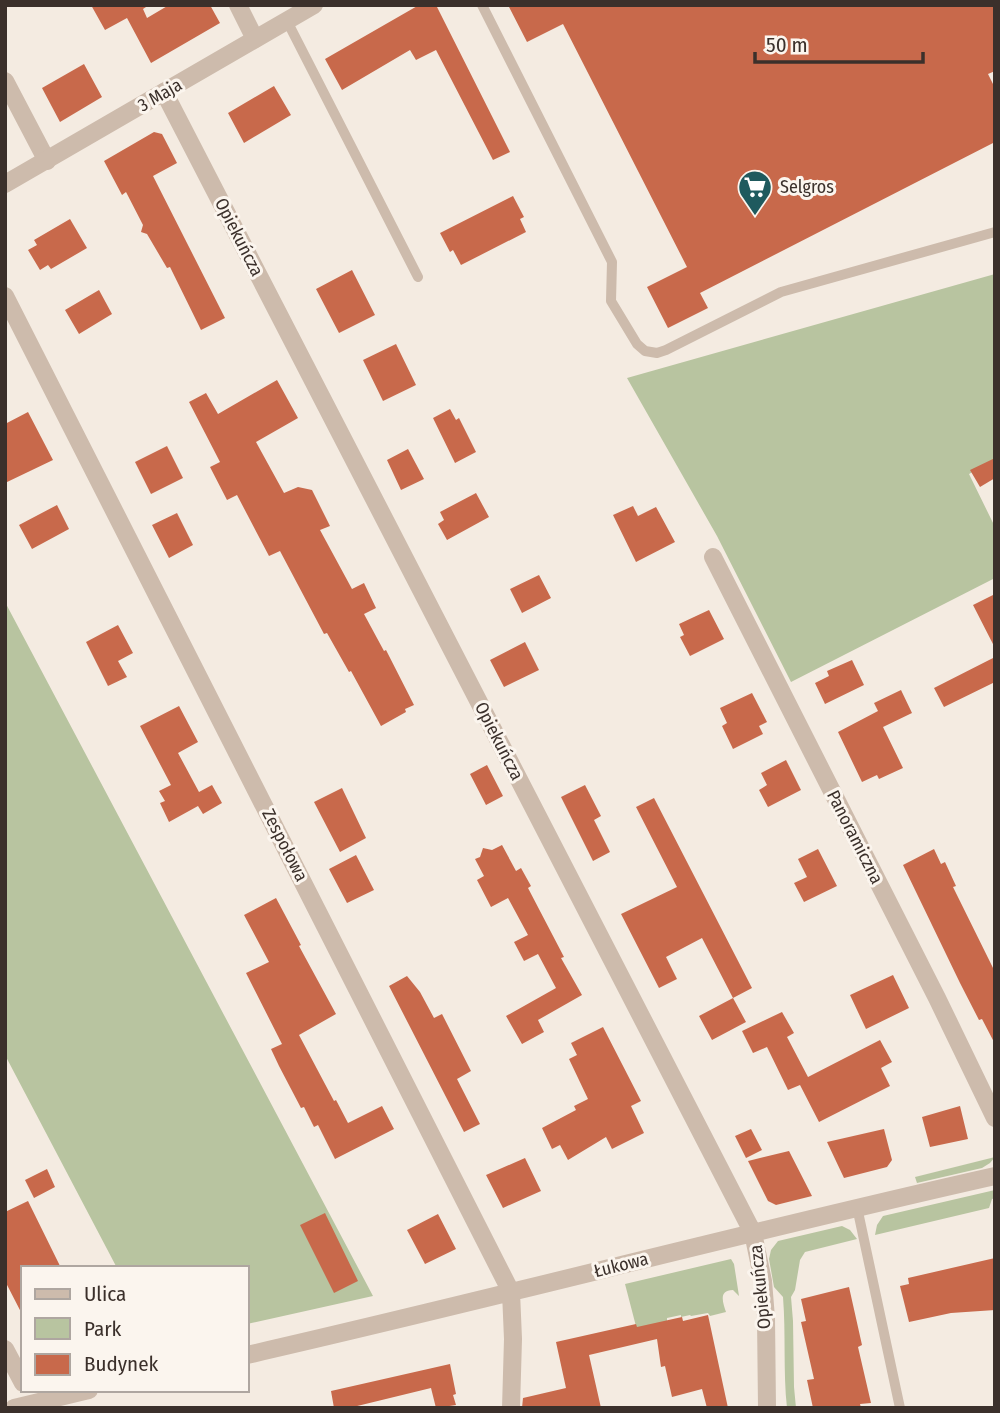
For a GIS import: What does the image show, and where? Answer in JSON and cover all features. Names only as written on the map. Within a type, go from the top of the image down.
[{"type":"street","points":[[238,5],[255,39]]},
{"type":"street","name":"3 Maja","points":[[5,184],[314,5]]},
{"type":"street","points":[[5,81],[47,161]]},
{"type":"street","name":"Opiekuńcza","points":[[164,92],[753,1233],[763,1281],[767,1408]]},
{"type":"street","name":"Zespołowa","points":[[5,296],[512,1292],[510,1408]]},
{"type":"street","name":"Panoramiczna","points":[[713,557],[995,1118]]},
{"type":"street","name":"Łukowa","points":[[248,1354],[395,1321],[856,1207],[995,1176]]},
{"type":"street","points":[[5,1349],[21,1379]]},
{"type":"street","points":[[14,1408],[32,1400],[78,1392]]},
{"type":"lane","points":[[482,5],[612,262],[611,301],[637,344],[645,351],[657,353],[666,350],[781,292],[995,232]]},
{"type":"lane","points":[[287,21],[418,278]]},
{"type":"lane","points":[[856,1207],[900,1408]]},
{"type":"green space","points":[[995,274],[995,460],[969,474],[995,527],[995,578],[791,682],[717,536],[627,378]]},
{"type":"green space","points":[[5,602],[373,1296],[248,1324],[248,1266],[116,1266],[5,1055]]},
{"type":"green space","points":[[995,1157],[982,1168],[917,1183],[915,1177]]},
{"type":"green space","points":[[995,1190],[995,1198],[989,1208],[875,1235],[883,1216]]},
{"type":"green space","points":[[842,1226],[850,1230],[857,1239],[805,1252],[800,1260],[795,1290],[791,1297],[796,1408],[787,1408],[783,1297],[774,1287],[769,1259],[771,1250],[778,1241]]},
{"type":"green space","points":[[731,1259],[739,1296],[733,1290],[725,1292],[723,1298],[726,1312],[710,1316],[708,1313],[667,1318],[667,1321],[638,1334],[625,1284]]},
{"type":"building","points":[[91,5],[149,5],[143,9],[147,18],[169,5],[210,5],[220,23],[151,63],[127,18],[105,30]]},
{"type":"building","points":[[419,5],[436,5],[510,152],[493,160],[436,50],[416,60],[410,50],[342,90],[325,59]]},
{"type":"building","name":"Selgros","points":[[508,5],[995,5],[995,71],[988,74],[995,88],[995,142],[700,293],[708,308],[668,328],[647,287],[687,267],[563,24],[527,42]]},
{"type":"building","points":[[84,64],[102,97],[60,122],[42,88]]},
{"type":"building","points":[[274,86],[291,115],[244,143],[228,113]]},
{"type":"building","points":[[154,132],[162,134],[177,163],[153,176],[225,318],[201,330],[170,267],[167,268],[147,234],[141,232],[143,225],[126,192],[122,195],[104,161]]},
{"type":"building","points":[[513,196],[524,217],[520,219],[526,232],[461,265],[440,233]]},
{"type":"building","points":[[70,219],[87,248],[51,269],[48,265],[40,270],[28,250],[37,245],[34,240]]},
{"type":"building","points":[[352,270],[375,315],[339,333],[316,289]]},
{"type":"building","points":[[99,290],[112,314],[79,334],[65,310]]},
{"type":"building","points":[[396,344],[416,385],[383,401],[363,360]]},
{"type":"building","points":[[277,380],[298,418],[256,442],[284,493],[298,487],[312,490],[330,526],[320,530],[352,589],[364,583],[376,608],[364,614],[414,705],[381,726],[351,671],[349,672],[327,633],[324,634],[280,551],[269,556],[237,495],[227,500],[210,467],[220,462],[189,402],[206,393],[218,414]]},
{"type":"building","points":[[450,409],[456,420],[459,418],[476,452],[455,463],[433,418]]},
{"type":"building","points":[[28,412],[53,460],[5,483],[5,424]]},
{"type":"building","points":[[167,446],[183,478],[151,494],[135,462]]},
{"type":"building","points":[[408,449],[424,479],[401,490],[387,460]]},
{"type":"building","points":[[995,458],[995,478],[980,487],[970,470]]},
{"type":"building","points":[[476,493],[489,517],[447,540],[438,524],[444,520],[440,512]]},
{"type":"building","points":[[57,505],[69,529],[32,549],[19,525]]},
{"type":"building","points":[[633,506],[638,516],[656,507],[675,542],[636,562],[613,515]]},
{"type":"building","points":[[177,513],[193,545],[169,558],[152,525]]},
{"type":"building","points":[[539,575],[551,598],[522,613],[510,589]]},
{"type":"building","points":[[995,594],[995,648],[973,605]]},
{"type":"building","points":[[709,610],[724,639],[690,656],[680,637],[684,635],[679,624]]},
{"type":"building","points":[[118,625],[133,653],[118,661],[127,677],[108,686],[86,642]]},
{"type":"building","points":[[525,642],[539,670],[504,687],[490,660]]},
{"type":"building","points":[[995,657],[995,682],[944,707],[934,688]]},
{"type":"building","points":[[852,660],[864,685],[825,704],[815,683],[829,676],[827,671]]},
{"type":"building","points":[[901,690],[912,713],[883,727],[903,768],[879,779],[877,775],[862,782],[838,732],[878,711],[874,703]]},
{"type":"building","points":[[752,693],[767,722],[759,726],[763,734],[733,749],[722,726],[727,723],[720,708]]},
{"type":"building","points":[[179,706],[198,742],[178,753],[199,792],[212,785],[222,803],[203,814],[198,806],[169,822],[160,803],[165,801],[159,791],[171,785],[140,726]]},
{"type":"building","points":[[786,760],[801,790],[768,807],[759,790],[767,785],[761,773]]},
{"type":"building","points":[[487,765],[503,796],[486,805],[470,774]]},
{"type":"building","points":[[585,785],[601,816],[594,820],[610,852],[593,861],[561,797]]},
{"type":"building","points":[[342,788],[366,838],[340,852],[314,802]]},
{"type":"building","points":[[654,798],[752,988],[733,998],[702,938],[666,957],[677,979],[659,988],[621,914],[677,887],[636,807]]},
{"type":"building","points":[[502,845],[516,871],[521,868],[531,886],[528,888],[582,995],[538,1020],[544,1032],[522,1044],[506,1016],[556,988],[538,954],[524,961],[514,942],[528,935],[508,898],[491,907],[477,880],[484,876],[475,859],[480,857],[483,848],[492,850]]},
{"type":"building","points":[[818,849],[837,886],[804,902],[794,883],[807,877],[798,859]]},
{"type":"building","points":[[934,849],[941,864],[945,862],[956,886],[953,887],[995,972],[995,1044],[982,1019],[979,1020],[903,865]]},
{"type":"building","points":[[356,855],[374,890],[347,903],[329,869]]},
{"type":"building","points":[[276,898],[336,1014],[299,1035],[348,1123],[382,1106],[394,1129],[335,1159],[318,1125],[314,1127],[304,1107],[301,1108],[279,1066],[271,1049],[282,1044],[246,973],[269,962],[244,915]]},
{"type":"building","points":[[893,975],[909,1008],[866,1029],[850,995]]},
{"type":"building","points":[[407,976],[420,992],[434,1018],[442,1014],[471,1071],[457,1079],[480,1124],[464,1132],[389,986]]},
{"type":"building","points":[[733,998],[746,1022],[712,1040],[699,1016]]},
{"type":"building","points":[[782,1012],[794,1033],[787,1037],[808,1077],[880,1040],[892,1062],[881,1068],[890,1086],[819,1122],[800,1085],[788,1090],[767,1047],[753,1053],[742,1031]]},
{"type":"building","points":[[603,1027],[641,1101],[631,1106],[644,1133],[612,1149],[606,1137],[568,1160],[560,1145],[552,1149],[542,1128],[576,1110],[574,1106],[588,1099],[569,1059],[577,1055],[571,1043]]},
{"type":"building","points":[[960,1106],[968,1139],[930,1147],[922,1117]]},
{"type":"building","points":[[751,1129],[762,1150],[746,1158],[735,1136]]},
{"type":"building","points":[[884,1129],[892,1160],[887,1167],[844,1178],[827,1142]]},
{"type":"building","points":[[789,1151],[812,1196],[776,1205],[768,1201],[748,1161]]},
{"type":"building","points":[[525,1158],[541,1191],[503,1208],[486,1175]]},
{"type":"building","points":[[47,1169],[55,1187],[34,1198],[25,1180]]},
{"type":"building","points":[[28,1201],[60,1266],[21,1266],[21,1312],[5,1281],[5,1212]]},
{"type":"building","points":[[325,1213],[358,1281],[334,1293],[300,1225]]},
{"type":"building","points":[[438,1214],[456,1249],[425,1264],[407,1230]]},
{"type":"building","points":[[995,1258],[995,1310],[951,1313],[909,1322],[900,1286],[909,1284],[908,1278]]},
{"type":"building","points":[[849,1287],[862,1345],[858,1347],[871,1403],[860,1404],[861,1408],[813,1408],[807,1380],[814,1379],[801,1322],[806,1321],[801,1299]]},
{"type":"building","points":[[708,1315],[728,1408],[707,1408],[702,1389],[672,1397],[665,1366],[661,1367],[657,1339],[589,1355],[601,1408],[522,1408],[523,1398],[566,1388],[556,1342],[636,1324],[637,1327],[682,1317],[683,1321]]},
{"type":"building","points":[[450,1364],[456,1405],[436,1408],[431,1388],[349,1408],[334,1408],[331,1391]]},
{"type":"place","name":"Selgros","points":[[755,217]]}]
